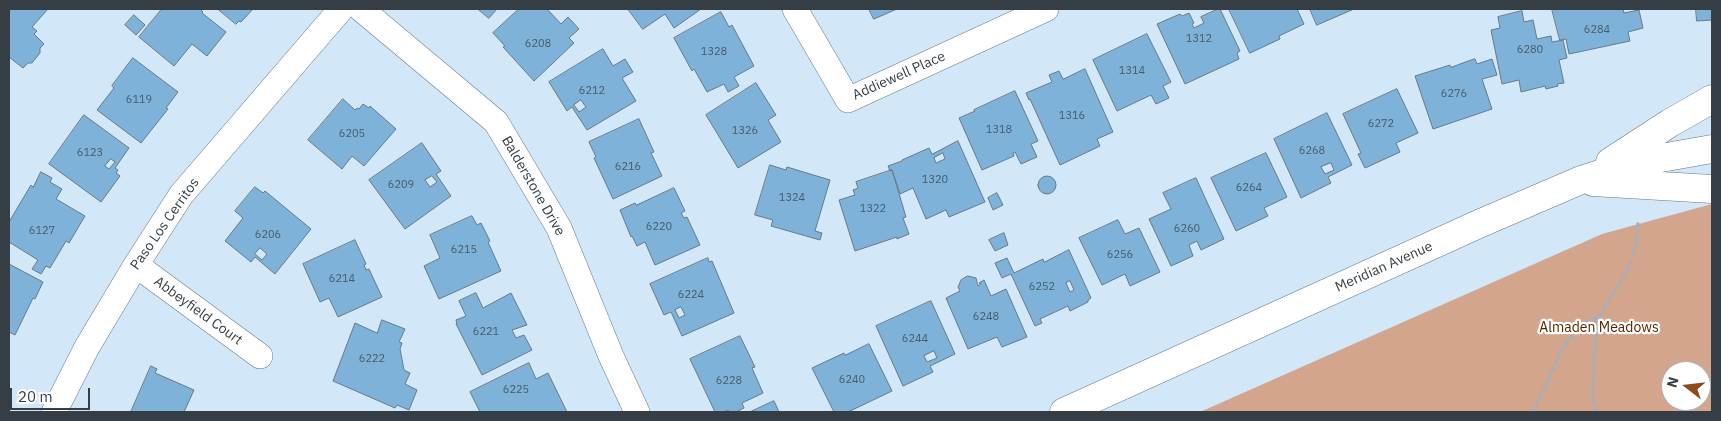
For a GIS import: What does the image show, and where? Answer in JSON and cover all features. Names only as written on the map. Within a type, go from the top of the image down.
[{"type":"street","name":"Paso Los Cerritos","points":[[54,412],[87,347],[181,195],[341,9]]},
{"type":"street","name":"Balderstone Drive","points":[[361,9],[496,122],[560,228],[611,356],[637,412]]},
{"type":"street","name":"Addiewell Place","points":[[795,9],[848,100],[1046,9]]},
{"type":"street","points":[[1581,180],[1670,123],[1712,99]]},
{"type":"street","name":"Meridian Avenue","points":[[1064,412],[1481,223],[1581,180],[1638,162],[1712,149]]},
{"type":"street","points":[[1581,180],[1623,185],[1712,189]]},
{"type":"street","name":"Abbeyfield Court","points":[[136,265],[260,356]]},
{"type":"path","points":[[1596,412],[1592,392],[1598,320],[1628,269],[1636,245],[1638,222]]},
{"type":"path","points":[[1532,412],[1562,349],[1582,324],[1600,316]]},
{"type":"green space","name":"Almaden Meadows","points":[[1712,204],[1712,412],[1200,412],[1602,234]]},
{"type":"building","points":[[9,9],[47,10],[32,27],[37,31],[34,34],[44,44],[32,63],[28,63],[23,68],[9,57]]},
{"type":"building","points":[[162,9],[200,9],[202,13],[226,32],[207,56],[192,44],[174,66],[139,37]]},
{"type":"building","points":[[218,9],[253,9],[241,22],[239,21],[236,24]]},
{"type":"building","points":[[478,9],[497,9],[489,18]]},
{"type":"building","points":[[519,9],[547,9],[561,24],[568,17],[579,29],[569,38],[574,43],[534,81],[493,33]]},
{"type":"building","points":[[628,9],[701,9],[674,28],[665,14],[643,29]]},
{"type":"building","points":[[869,9],[897,9],[874,19]]},
{"type":"building","points":[[1220,9],[1240,51],[1237,53],[1239,59],[1185,84],[1157,24],[1180,14],[1182,16],[1189,13],[1194,23],[1192,24],[1194,28],[1204,23],[1201,17]]},
{"type":"building","points":[[1229,9],[1297,9],[1304,24],[1279,36],[1280,39],[1250,53]]},
{"type":"building","points":[[1310,9],[1354,9],[1317,25]]},
{"type":"building","points":[[1552,9],[1623,9],[1624,13],[1639,10],[1643,28],[1628,32],[1630,41],[1569,54],[1566,39],[1560,40]]},
{"type":"building","points":[[1696,9],[1712,9],[1712,20],[1697,21]]},
{"type":"building","points":[[1522,11],[1524,22],[1533,20],[1537,39],[1551,36],[1552,42],[1563,40],[1567,58],[1559,60],[1564,83],[1546,89],[1545,86],[1521,92],[1519,80],[1502,84],[1491,30],[1500,28],[1498,17]]},
{"type":"building","points":[[721,12],[729,27],[732,25],[754,66],[734,77],[739,86],[728,92],[724,84],[707,92],[694,69],[692,71],[674,38]]},
{"type":"building","points":[[134,15],[145,25],[136,35],[125,25]]},
{"type":"building","points":[[1147,34],[1171,82],[1163,86],[1169,98],[1156,104],[1151,95],[1117,111],[1093,60]]},
{"type":"building","points":[[603,49],[613,66],[625,59],[633,72],[622,78],[636,101],[587,130],[572,107],[567,111],[549,82]],"holes":[[[581,100],[586,107],[579,112],[574,105]]]},
{"type":"building","points":[[133,58],[178,92],[166,108],[168,109],[141,143],[97,110]]},
{"type":"building","points":[[1475,59],[1477,64],[1492,59],[1497,75],[1482,79],[1492,109],[1433,129],[1415,76]]},
{"type":"building","points":[[1085,69],[1113,132],[1097,139],[1100,146],[1060,165],[1026,93],[1052,82],[1049,75],[1059,71],[1063,79]]},
{"type":"building","points":[[756,83],[776,115],[768,120],[781,142],[738,168],[706,115]]},
{"type":"building","points":[[1397,89],[1418,133],[1396,143],[1400,152],[1365,168],[1358,154],[1361,153],[1343,114]]},
{"type":"building","points":[[1015,91],[1038,141],[1031,144],[1037,157],[1021,164],[1015,152],[1013,153],[1014,156],[982,170],[959,118]]},
{"type":"building","points":[[343,99],[355,110],[359,109],[363,104],[369,108],[370,106],[396,129],[364,166],[352,156],[342,169],[308,140]]},
{"type":"building","points":[[1327,113],[1352,165],[1328,177],[1331,183],[1301,198],[1274,139]],"holes":[[[1331,163],[1334,170],[1325,174],[1321,167]]]},
{"type":"building","points":[[84,115],[129,148],[115,168],[118,170],[116,173],[120,176],[101,202],[49,164]],"holes":[[[111,159],[115,162],[109,169],[105,166]]]},
{"type":"building","points":[[639,119],[654,152],[651,153],[662,176],[613,199],[594,158],[596,157],[589,142]]},
{"type":"building","points":[[958,141],[985,202],[949,217],[946,210],[926,219],[913,188],[900,194],[892,170],[890,171],[888,166],[929,148],[932,154]],"holes":[[[943,153],[945,159],[936,163],[934,158]]]},
{"type":"building","points":[[422,143],[441,171],[436,174],[451,196],[405,229],[369,180]],"holes":[[[432,176],[437,182],[430,187],[425,180]]]},
{"type":"building","points":[[1266,153],[1287,197],[1264,208],[1268,216],[1236,231],[1211,178]]},
{"type":"building","points":[[770,165],[786,170],[787,167],[830,180],[815,231],[822,233],[820,240],[771,226],[773,220],[755,215]]},
{"type":"building","points":[[892,170],[906,217],[903,218],[909,234],[855,251],[839,200],[855,195],[853,190],[858,188],[856,182]]},
{"type":"building","points":[[41,172],[52,178],[50,182],[62,189],[56,199],[85,216],[69,243],[66,241],[50,268],[46,266],[41,274],[32,269],[38,260],[9,242],[9,222]]},
{"type":"building","points":[[1047,176],[1053,179],[1056,185],[1053,191],[1047,194],[1041,191],[1038,185],[1041,179]]},
{"type":"building","points":[[1196,178],[1224,239],[1201,250],[1197,241],[1189,245],[1193,256],[1171,266],[1149,219],[1171,209],[1163,193]]},
{"type":"building","points":[[255,187],[263,193],[265,191],[311,229],[275,274],[255,257],[251,262],[225,241],[243,218],[235,211]],"holes":[[[260,248],[267,254],[262,260],[255,254]]]},
{"type":"building","points":[[674,188],[685,211],[681,213],[684,218],[687,217],[700,245],[655,265],[645,242],[637,246],[631,237],[620,210]]},
{"type":"building","points":[[997,193],[1003,205],[993,210],[988,198]]},
{"type":"building","points":[[472,216],[477,225],[481,223],[501,271],[439,299],[424,266],[440,258],[430,235]]},
{"type":"building","points":[[1118,220],[1125,234],[1139,228],[1160,272],[1130,286],[1125,274],[1102,285],[1079,238]]},
{"type":"building","points":[[1004,233],[1008,245],[995,251],[989,240]]},
{"type":"building","points":[[355,240],[366,264],[364,265],[366,270],[369,269],[382,297],[338,317],[329,298],[320,302],[303,264]]},
{"type":"building","points":[[1069,250],[1091,298],[1088,302],[1070,311],[1068,306],[1040,319],[1042,323],[1035,326],[1011,274],[1002,278],[995,263],[1007,258],[1014,273],[1043,259],[1044,262]],"holes":[[[1070,281],[1074,290],[1070,292],[1066,283]]]},
{"type":"building","points":[[708,258],[709,262],[712,261],[734,313],[682,336],[671,312],[664,315],[650,284]],"holes":[[[681,307],[685,315],[679,318],[675,310]]]},
{"type":"building","points":[[9,264],[43,282],[15,335],[9,332]]},
{"type":"building","points":[[968,276],[976,278],[978,286],[984,280],[991,296],[1006,289],[1027,337],[1002,347],[997,337],[968,349],[946,298],[960,291],[958,287],[961,280]]},
{"type":"building","points":[[476,293],[483,308],[511,293],[527,325],[512,330],[516,338],[524,335],[532,350],[482,375],[456,324],[456,320],[466,316],[459,301]]},
{"type":"building","points":[[931,301],[955,354],[930,366],[933,372],[903,386],[876,326]],"holes":[[[934,351],[937,358],[927,362],[924,356]]]},
{"type":"building","points":[[382,320],[405,329],[399,342],[402,343],[400,349],[404,370],[410,373],[405,384],[417,390],[409,410],[397,405],[395,408],[333,381],[355,323],[377,333]]},
{"type":"building","points":[[740,336],[755,367],[752,368],[763,393],[742,403],[744,408],[736,412],[729,412],[728,410],[715,412],[690,359]]},
{"type":"building","points":[[869,344],[892,391],[848,412],[834,412],[812,368]]},
{"type":"building","points":[[529,363],[536,379],[548,373],[567,412],[480,412],[470,392]]},
{"type":"building","points":[[151,366],[157,369],[155,373],[194,390],[184,412],[131,412]]},
{"type":"building","points":[[774,401],[779,412],[750,412]]}]
